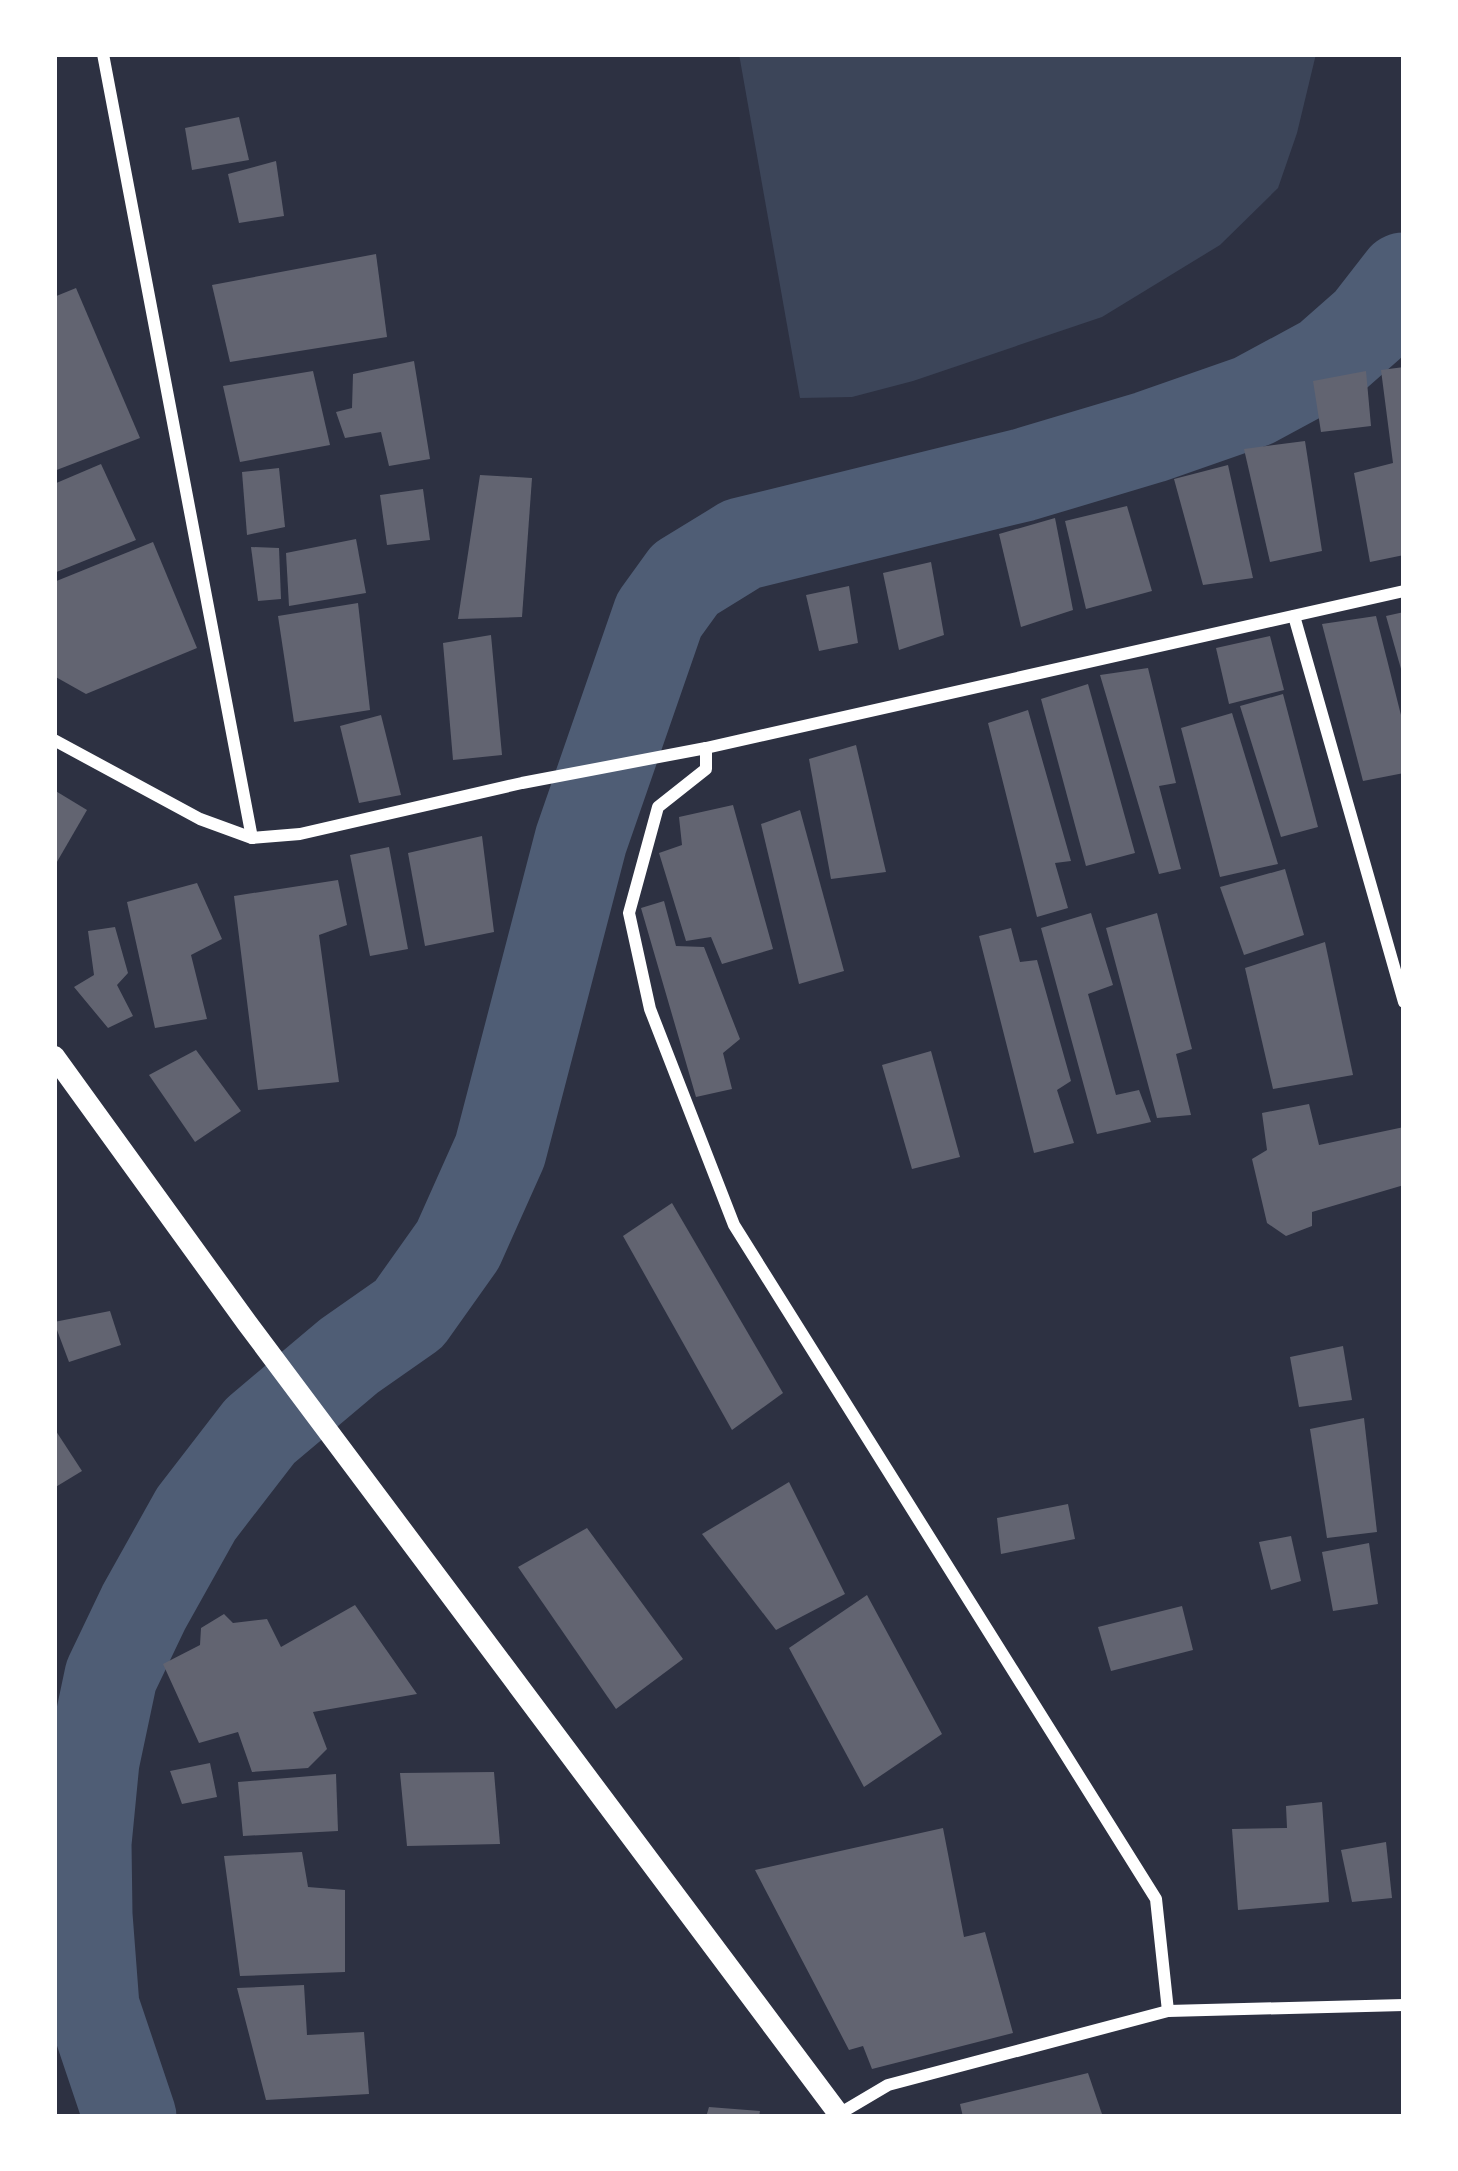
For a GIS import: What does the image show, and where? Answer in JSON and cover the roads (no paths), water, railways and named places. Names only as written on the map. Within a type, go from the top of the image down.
[{"type":"street","points":[[103,54],[252,838]]},
{"type":"street","points":[[54,740],[200,819],[252,838],[300,834],[1404,591]]},
{"type":"street","points":[[1294,616],[1404,1002]]},
{"type":"street","points":[[706,748],[706,769],[658,807],[628,913],[650,1009],[734,1225],[1156,1899],[1168,2011]]},
{"type":"street","points":[[54,1056],[247,1323],[840,2115],[889,2085],[1168,2011],[1404,2005]]},
{"type":"waterway","points":[[130,2117],[93,2007],[86,1915],[85,1843],[93,1761],[111,1676],[196,1514],[260,1431],[349,1356],[409,1314],[458,1245],[500,1151],[581,840],[659,615],[685,579],[742,544],[1023,475],[1253,401],[1327,361],[1369,324],[1404,279]]}]
